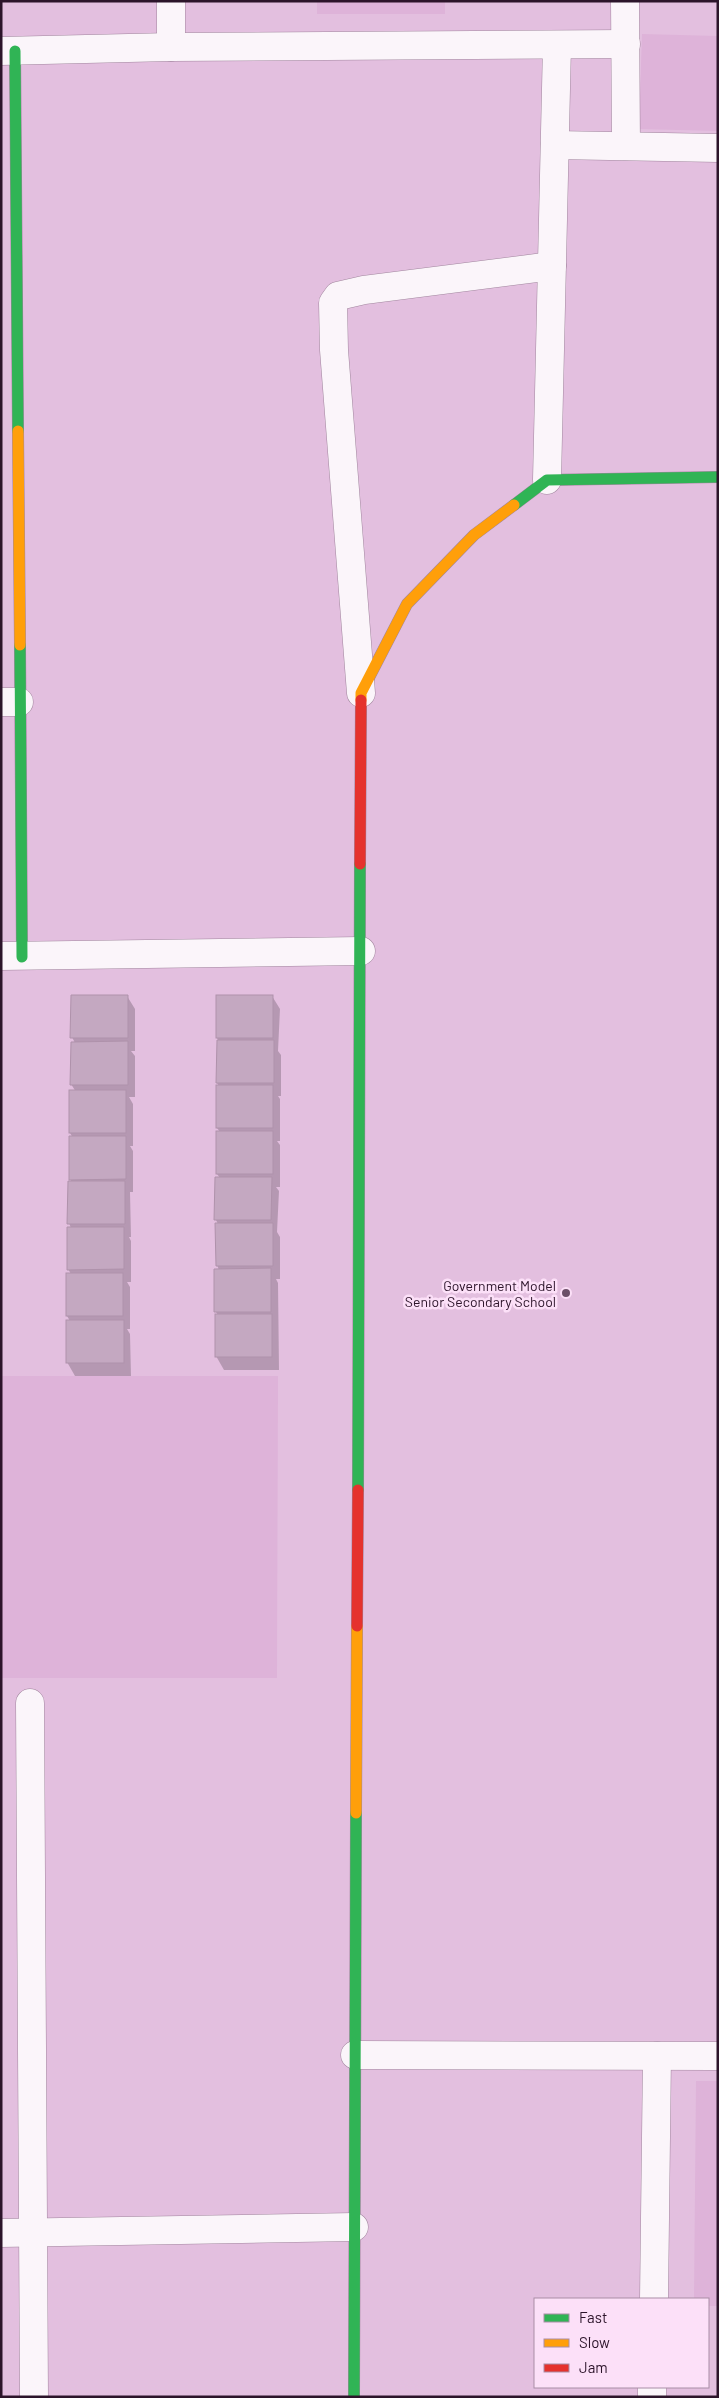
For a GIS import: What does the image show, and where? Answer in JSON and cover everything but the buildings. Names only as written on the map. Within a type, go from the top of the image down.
[{"type":"street","points":[[171,1],[171,47]]},
{"type":"street","points":[[625,1],[626,146]]},
{"type":"street","points":[[361,951],[11,957],[8,51],[171,47],[626,44]]},
{"type":"street","points":[[547,480],[557,45]]},
{"type":"street","points":[[555,145],[718,148]]},
{"type":"street","points":[[354,2397],[361,693],[334,350],[333,303],[338,296],[364,290],[552,266]]},
{"type":"street","points":[[361,693],[407,604],[474,535],[547,480],[718,477]]},
{"type":"street","points":[[30,1703],[34,2397]]},
{"type":"street","points":[[355,2055],[718,2056]]},
{"type":"street","points":[[654,2298],[657,2056]]},
{"type":"street","points":[[1,2233],[354,2227]]},
{"type":"shaded area","points":[[317,1],[445,1],[445,14],[317,14]]},
{"type":"shaded area","points":[[642,34],[718,36],[718,131],[639,129]]},
{"type":"shaded area","points":[[1,1376],[278,1376],[277,1678],[1,1678]]},
{"type":"shaded area","points":[[696,2081],[718,2081],[718,2306],[709,2306],[709,2298],[694,2298]]},
{"type":"traffic: fast","points":[[15,51],[18,431]]},
{"type":"traffic: fast","points":[[514,505],[547,480],[718,477]]},
{"type":"traffic: fast","points":[[20,645],[22,957]]},
{"type":"traffic: fast","points":[[358,1490],[360,864]]},
{"type":"traffic: fast","points":[[354,2397],[356,1813]]},
{"type":"traffic: slow","points":[[18,431],[20,645]]},
{"type":"traffic: slow","points":[[361,700],[361,693],[407,604],[474,535],[514,505]]},
{"type":"traffic: slow","points":[[356,1813],[357,1626]]},
{"type":"traffic: jam","points":[[360,864],[361,700]]},
{"type":"traffic: jam","points":[[357,1626],[358,1490]]},
{"type":"place","name":"Government Model Senior Secondary School","points":[[566,1293]]}]
